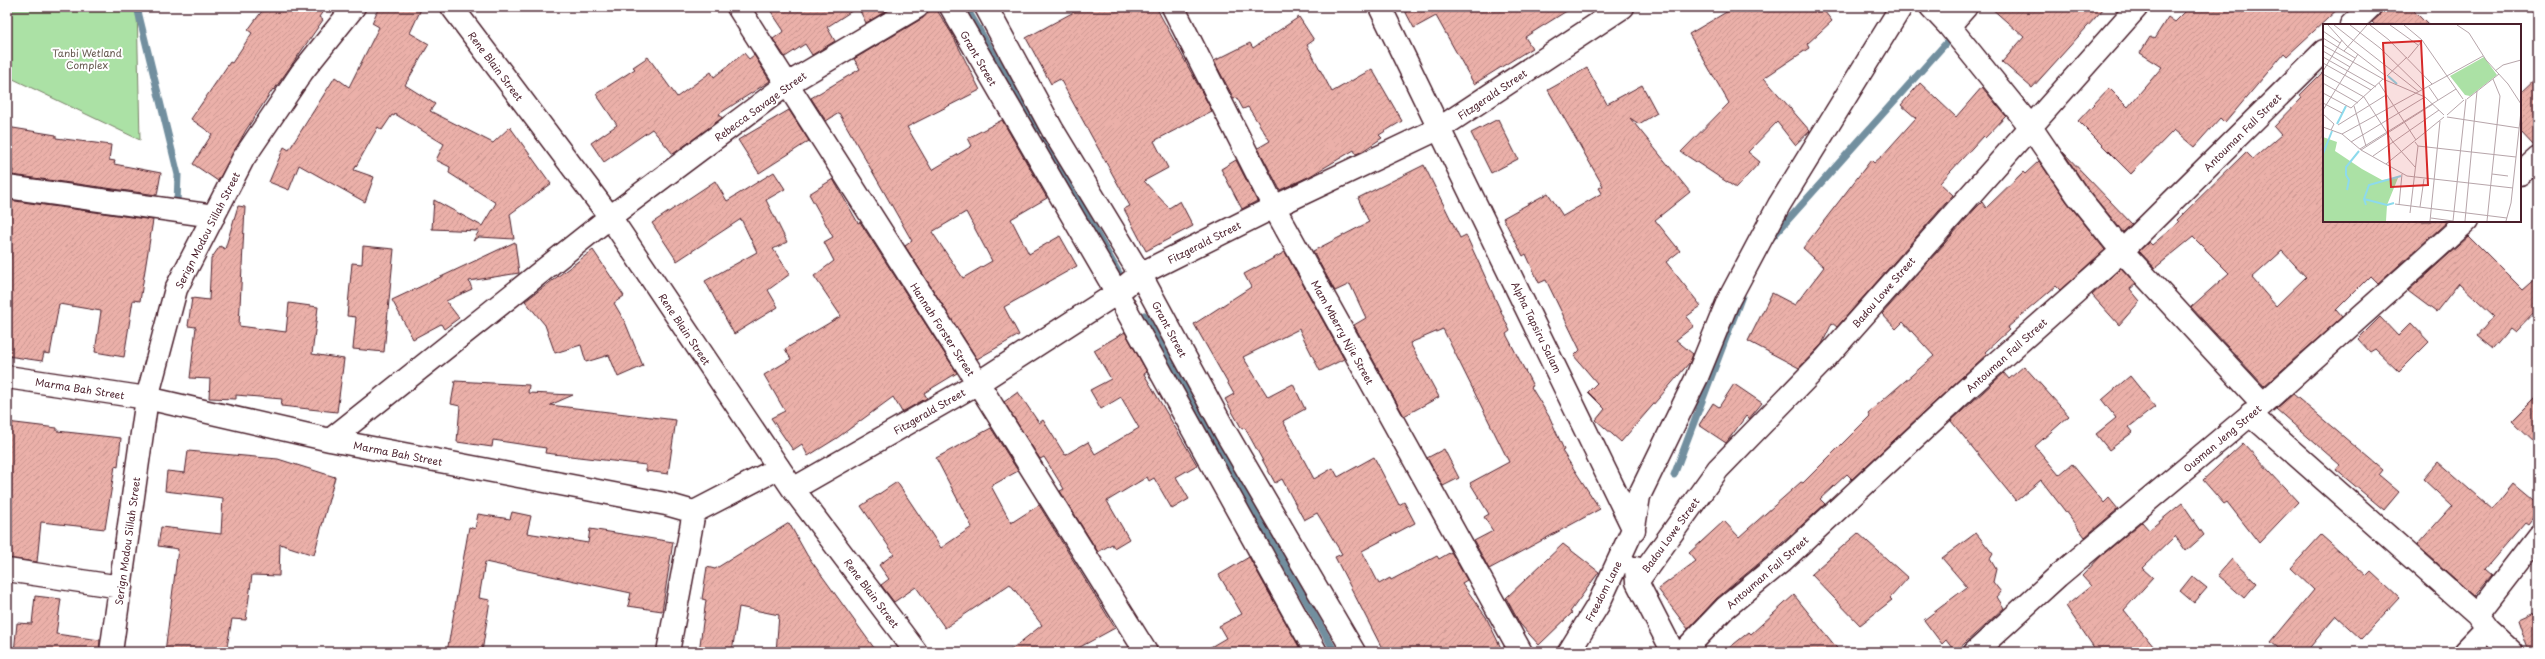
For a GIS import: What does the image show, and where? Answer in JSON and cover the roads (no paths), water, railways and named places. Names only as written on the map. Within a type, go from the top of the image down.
[{"type":"street","name":"Serign Modou Sillah Street","points":[[111,652],[147,398],[176,289],[243,160],[302,72],[354,7]]},
{"type":"street","name":"Rene Blain Street","points":[[452,7],[610,217],[793,489],[916,652]]},
{"type":"street","name":"Hannah Forster Street","points":[[738,7],[786,85],[978,383],[1146,652]]},
{"type":"street","name":"Rebecca Savage Street","points":[[330,440],[610,217],[786,85],[917,7]]},
{"type":"street","name":"Grant Street","points":[[951,7],[1117,293],[1316,652]]},
{"type":"street","name":"Grant Street","points":[[986,7],[1052,129],[1140,274],[1226,433],[1354,652]]},
{"type":"street","name":"Mam Mberry Njie Street","points":[[1173,7],[1274,207],[1521,652]]},
{"type":"street","name":"Alpha Tapsiru Salam","points":[[1380,7],[1634,527],[1637,582],[1673,652]]},
{"type":"street","name":"Fitzgerald Street","points":[[793,489],[978,383],[1117,293],[1140,274],[1274,207],[1440,128],[1622,7]]},
{"type":"street","points":[[1634,527],[1639,496],[1697,377],[1728,301],[1779,205],[1901,7]]},
{"type":"street","points":[[1931,7],[1949,26],[2030,126],[2077,195],[2122,251],[2257,409],[2512,652]]},
{"type":"street","points":[[1949,26],[1966,7]]},
{"type":"street","name":"Badou Lowe Street","points":[[1637,582],[1718,469],[1824,360],[2137,7]]},
{"type":"street","points":[[2352,24],[2370,7]]},
{"type":"street","name":"Antouman Fall Street","points":[[1683,652],[1725,608],[1780,562],[1968,388],[2122,251],[2323,52]]},
{"type":"street","points":[[2521,173],[2538,158]]},
{"type":"street","points":[[7,187],[214,216]]},
{"type":"street","name":"Ousman Jeng Street","points":[[1975,652],[2058,576],[2257,409],[2466,222]]},
{"type":"street","name":"Marma Bah Street","points":[[7,377],[147,398],[330,440],[666,504],[694,512]]},
{"type":"street","points":[[668,652],[694,512],[779,468]]},
{"type":"street","name":"Freedom Lane","points":[[1569,652],[1598,605],[1634,527]]},
{"type":"street","points":[[2465,652],[2482,622],[2538,536]]},
{"type":"street","points":[[7,570],[121,586]]},
{"type":"waterway","points":[[137,7],[178,175],[177,203]]},
{"type":"waterway","points":[[966,7],[1038,131]]},
{"type":"waterway","points":[[1771,239],[1947,42]]},
{"type":"waterway","points":[[1043,139],[1120,275]]},
{"type":"waterway","points":[[1674,475],[1742,296]]},
{"type":"waterway","points":[[1144,315],[1335,652]]},
{"type":"park label","name":"Tanbi Wetland Complex","points":[[87,58]]}]
